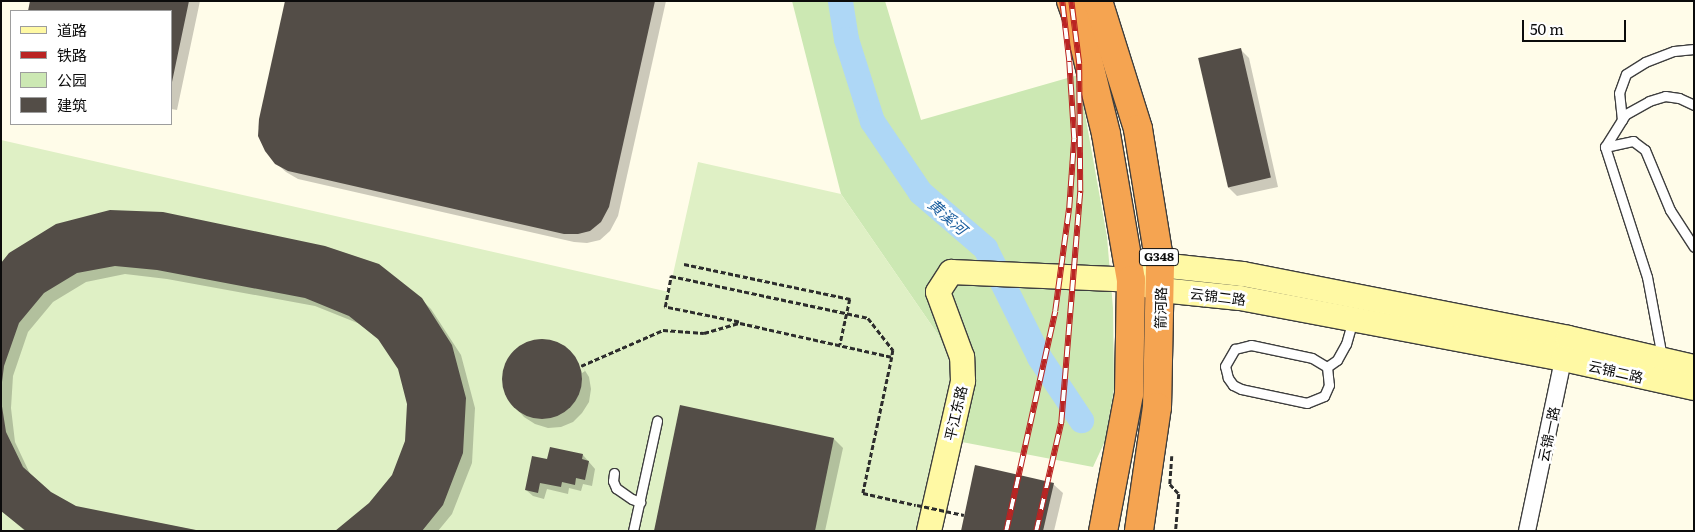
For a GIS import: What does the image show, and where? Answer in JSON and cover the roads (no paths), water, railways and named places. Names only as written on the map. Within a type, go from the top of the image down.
[{"type":"highway","name":"G348","points":[[1071,1],[1079,23],[1106,134],[1131,280],[1129,394],[1104,531]]},
{"type":"highway","name":"箭河路","points":[[1098,1],[1138,129],[1160,277],[1157,407],[1141,527]]},
{"type":"highway","points":[[1089,531],[1118,459]]},
{"type":"main road","name":"平江东路","points":[[929,531],[963,381],[962,357],[938,292],[951,272],[1131,280]]},
{"type":"main road","name":"云锦二路","points":[[1160,277],[1244,274],[1565,348],[1694,388]]},
{"type":"main road","points":[[1131,280],[1160,277]]},
{"type":"main road","name":"云锦二路","points":[[1160,277],[1240,298],[1353,319],[1663,360],[1694,367]]},
{"type":"street","name":"云锦一路","points":[[1527,531],[1565,348]]},
{"type":"lane","points":[[1622,120],[1619,93],[1626,74],[1645,62],[1674,51],[1694,49]]},
{"type":"lane","points":[[1605,147],[1626,114],[1649,101],[1665,96],[1679,98],[1694,105]]},
{"type":"lane","points":[[1605,147],[1634,140],[1645,150],[1670,210],[1694,247]]},
{"type":"lane","points":[[1605,147],[1647,277],[1663,360]]},
{"type":"lane","points":[[1327,367],[1336,360],[1346,344],[1353,319]]},
{"type":"lane","points":[[1251,345],[1312,358],[1327,367],[1329,385],[1324,396],[1307,403],[1234,385],[1228,378],[1225,366],[1235,349],[1251,345]]},
{"type":"lane","points":[[633,531],[656,421]]},
{"type":"lane","points":[[614,473],[613,481],[616,488],[640,502]]},
{"type":"waterway","name":"黄溪河","points":[[840,1],[846,39],[872,121],[920,192],[985,248],[1039,357],[1081,420]]},
{"type":"railway","points":[[1006,531],[1055,311],[1069,208],[1074,139],[1069,61],[1062,1]]},
{"type":"railway","points":[[1036,531],[1061,423],[1080,191],[1079,64],[1071,1]]}]
